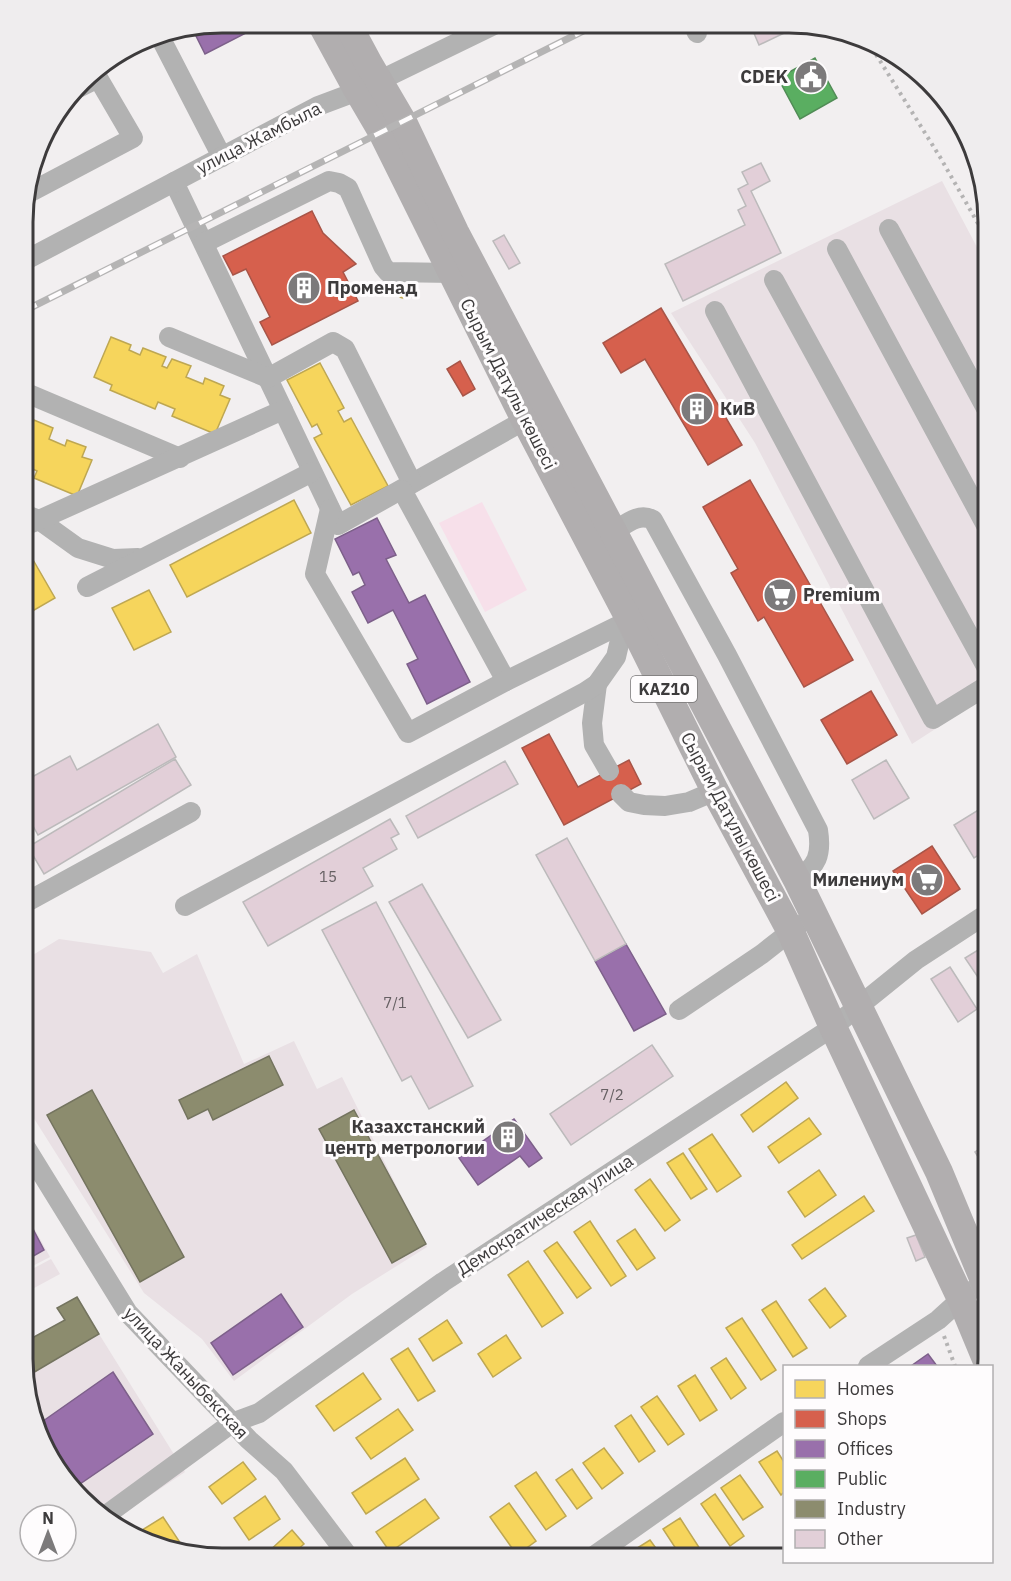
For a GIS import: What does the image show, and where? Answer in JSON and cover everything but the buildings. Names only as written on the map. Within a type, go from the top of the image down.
[{"type":"highway","name":"Сырым Датұлы көшесі","points":[[328,33],[368,86],[403,122],[455,232],[797,880],[939,1172],[978,1261]]},
{"type":"highway","name":"Сырым Датұлы көшесі","points":[[350,33],[382,132],[625,623],[790,930],[978,1340]]},
{"type":"street","name":"улица Жамбыла","points":[[33,256],[318,106],[368,86],[477,33]]},
{"type":"street","points":[[163,43],[222,157]]},
{"type":"street","points":[[36,189],[133,138],[98,79]]},
{"type":"street","points":[[204,243],[329,181],[348,188],[383,266],[388,272],[453,273]]},
{"type":"street","points":[[174,182],[338,525],[525,420]]},
{"type":"street","points":[[889,229],[978,394]]},
{"type":"street","points":[[837,249],[978,510]]},
{"type":"street","points":[[774,280],[978,652]]},
{"type":"street","points":[[716,311],[933,719],[978,690]]},
{"type":"street","points":[[169,337],[268,378]]},
{"type":"street","points":[[268,378],[333,342],[345,349],[407,486],[506,681]]},
{"type":"street","points":[[33,396],[180,458]]},
{"type":"street","points":[[33,518],[180,458],[283,410]]},
{"type":"street","points":[[87,587],[312,472]]},
{"type":"street","points":[[330,509],[315,574],[408,733],[506,681],[625,623]]},
{"type":"street","points":[[613,532],[637,518],[646,516],[653,520],[727,655],[818,830],[816,862],[810,871],[797,880]]},
{"type":"street","points":[[33,522],[78,548],[113,559],[143,558]]},
{"type":"street","points":[[185,906],[597,684],[616,657],[625,623]]},
{"type":"street","points":[[597,684],[592,723],[594,745],[609,771]]},
{"type":"street","points":[[621,794],[629,802],[665,806],[689,802],[716,791]]},
{"type":"street","points":[[33,899],[191,812]]},
{"type":"street","points":[[679,1010],[762,954],[790,930],[814,915]]},
{"type":"street","name":"Демократическая улица","points":[[111,1512],[232,1423],[259,1413],[443,1282],[833,1027],[916,960],[978,920]]},
{"type":"street","name":"улица Жаныбекская","points":[[33,1159],[128,1313],[232,1423],[284,1471],[342,1548]]},
{"type":"street","points":[[870,1365],[938,1320],[961,1299],[978,1288]]},
{"type":"street","points":[[605,1548],[783,1423]]},
{"type":"path","points":[[876,54],[940,157],[978,224]]},
{"type":"path","points":[[938,1320],[955,1365]]},
{"type":"shaded area","points":[[942,181],[978,249],[978,701],[912,744],[755,443],[671,313]]},
{"type":"shaded area","points":[[482,502],[527,590],[485,612],[439,523]]},
{"type":"shaded area","points":[[59,939],[151,952],[163,973],[197,954],[244,1064],[294,1041],[317,1089],[342,1077],[427,1247],[352,1294],[234,1381],[202,1339],[144,1293],[33,1117],[33,955]]},
{"type":"shaded area","points":[[33,1226],[50,1257],[33,1266]]},
{"type":"shaded area","points":[[51,1259],[60,1274],[33,1289],[33,1269]]},
{"type":"shaded area","points":[[77,1297],[185,1472],[118,1517],[88,1493],[72,1474],[58,1454],[39,1408],[33,1371],[33,1337],[64,1320],[57,1308]]},
{"type":"railway","points":[[33,306],[579,33]]},
{"type":"place","name":"CDEK","points":[[811,77]]},
{"type":"place","name":"Променад","points":[[304,288]]},
{"type":"place","name":"КиВ","points":[[697,409]]},
{"type":"place","name":"Premium","points":[[780,595]]},
{"type":"place","name":"Милениум","points":[[927,880]]},
{"type":"place","name":"Казахстанский центр метрологии","points":[[508,1137]]}]
